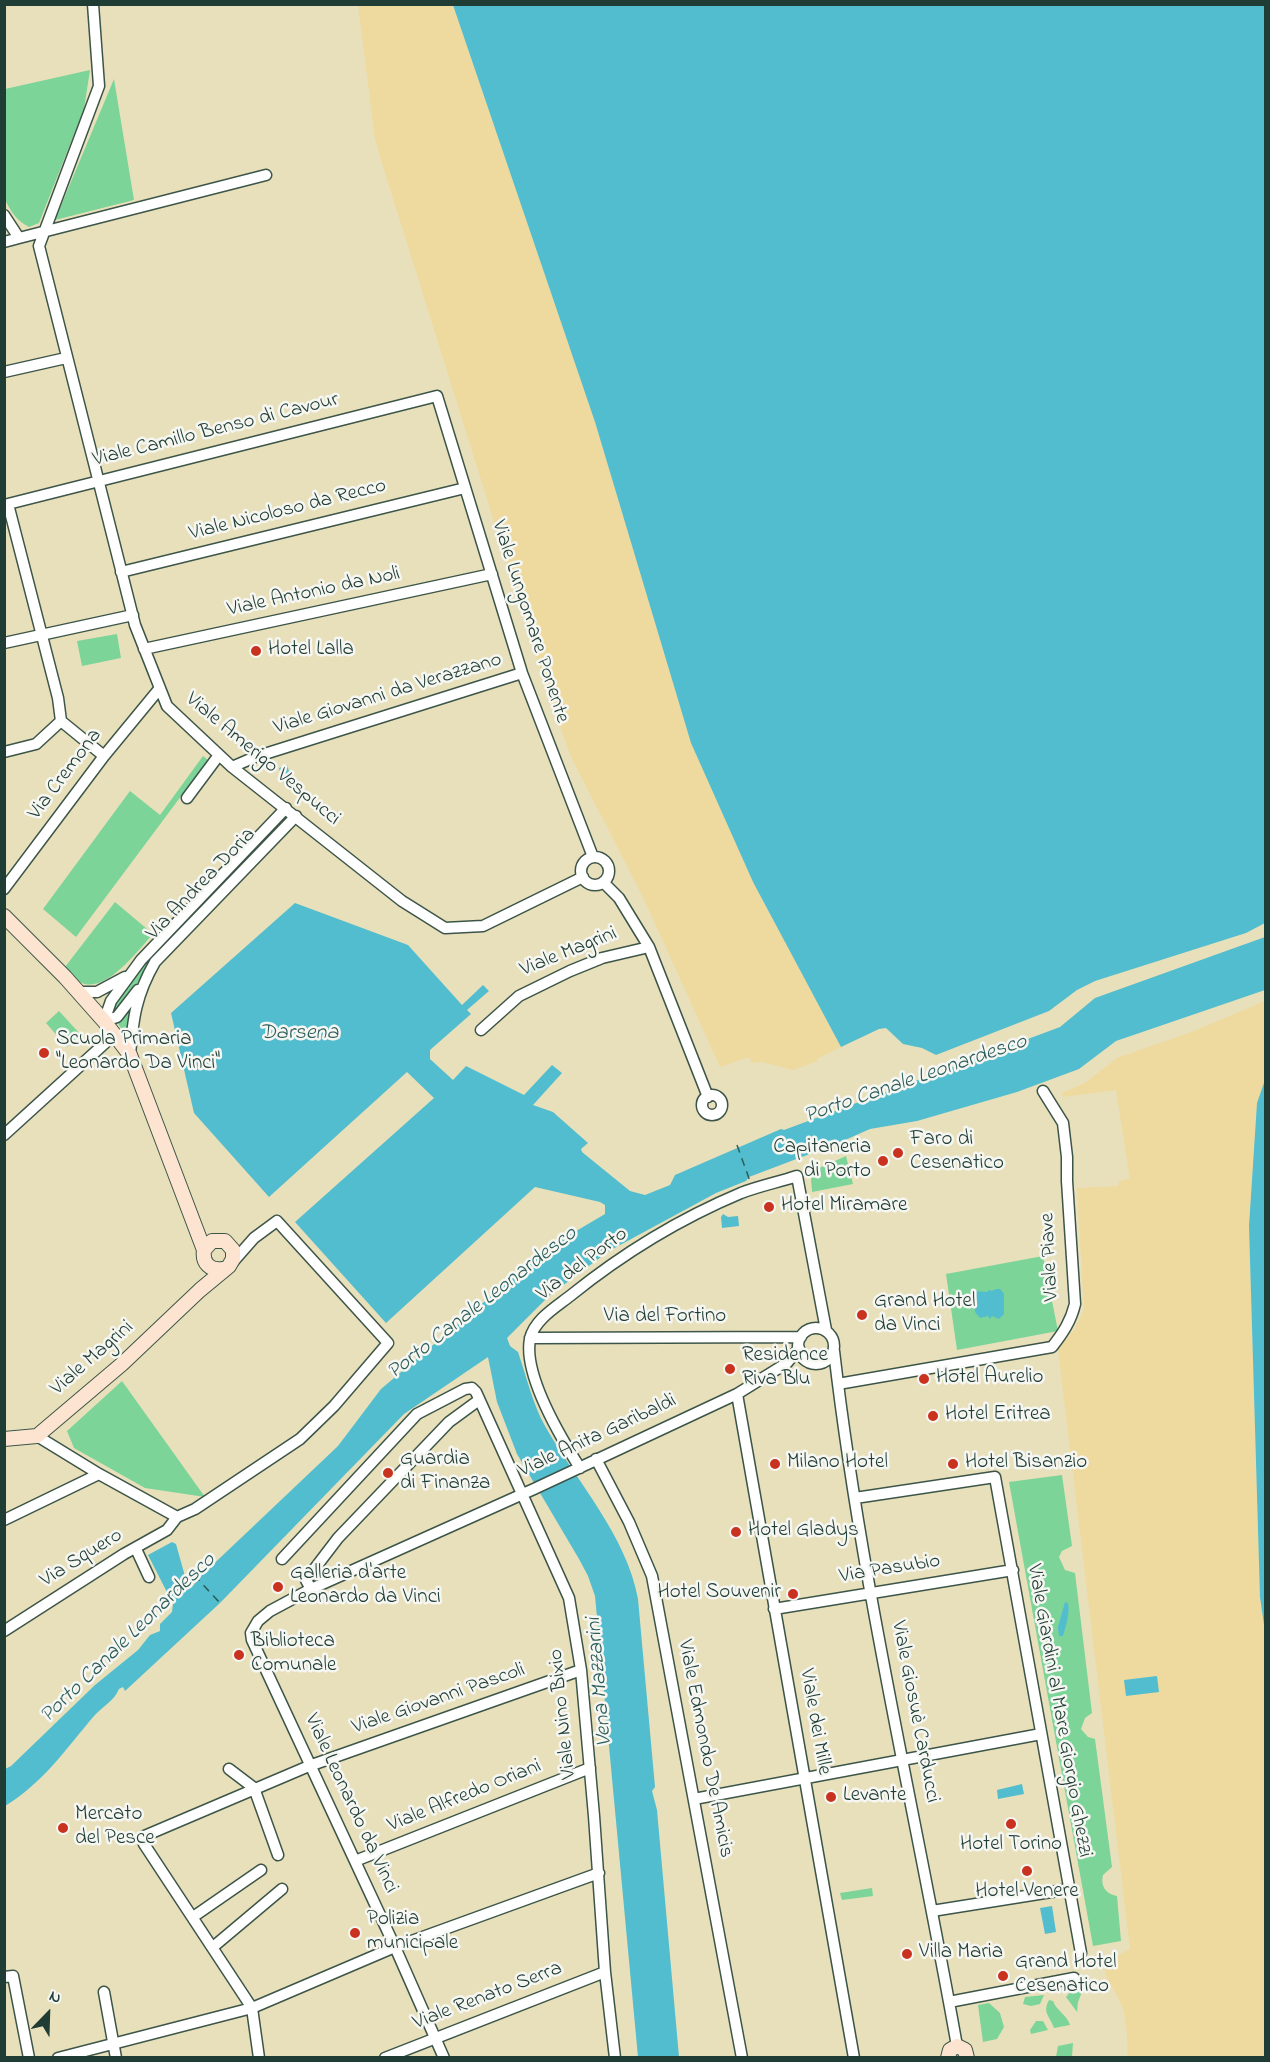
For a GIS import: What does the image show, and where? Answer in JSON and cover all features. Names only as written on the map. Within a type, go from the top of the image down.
[{"type":"street","name":"Viale Amerigo Vespucci","points":[[93,4],[99,86],[39,246],[133,615],[144,649],[168,706],[232,767],[402,901],[445,928],[483,926],[584,877]]},
{"type":"street","points":[[4,242],[266,175]]},
{"type":"street","points":[[4,215],[19,238]]},
{"type":"street","points":[[4,372],[66,358]]},
{"type":"street","name":"Viale Camillo Benso di Cavour","points":[[6,504],[437,396]]},
{"type":"street","name":"Viale Lungomare Ponente","points":[[437,396],[522,673],[593,857],[602,859],[608,866],[609,875],[603,882]]},
{"type":"street","name":"Viale Nicoloso da Recco","points":[[122,572],[465,488]]},
{"type":"street","points":[[6,504],[58,698],[61,721],[104,756]]},
{"type":"street","name":"Viale Antonio da Noli","points":[[144,649],[492,574]]},
{"type":"street","points":[[4,644],[133,615]]},
{"type":"street","name":"Viale Giovanni da Verazzano","points":[[232,767],[255,757],[522,673]]},
{"type":"street","name":"Via Cremona","points":[[4,888],[104,756],[160,688]]},
{"type":"street","points":[[4,752],[36,744],[61,721]]},
{"type":"street","points":[[187,798],[219,755]]},
{"type":"street","name":"Via Andrea Doria","points":[[104,1021],[111,1001],[130,973],[286,808]]},
{"type":"street","name":"Via Andrea Doria","points":[[104,1021],[117,1017],[142,985],[155,962],[296,816]]},
{"type":"street","points":[[593,857],[583,865],[584,877],[594,884],[603,882],[620,898],[649,947],[708,1097]]},
{"type":"street","points":[[4,916],[78,992],[130,1055],[207,1251],[213,1269],[227,1266],[234,1254],[228,1243],[220,1240],[207,1251],[200,1290]]},
{"type":"street","points":[[176,923],[184,931]]},
{"type":"street","name":"Viale Magrini","points":[[481,1030],[519,996],[602,958],[649,947]]},
{"type":"street","name":"Via Andrea Doria","points":[[78,992],[97,992],[130,973]]},
{"type":"street","name":"Via Andrea Doria","points":[[130,1055],[132,1024],[142,985]]},
{"type":"street","points":[[4,1135],[115,1034]]},
{"type":"street","name":"Viale Piave","points":[[838,1384],[1052,1347],[1065,1331],[1072,1318],[1075,1304],[1067,1157],[1063,1123],[1043,1091]]},
{"type":"street","name":"Via del Porto","points":[[530,1338],[540,1322],[602,1270],[624,1255],[699,1213],[742,1193],[797,1176],[826,1330]]},
{"type":"street","name":"Viale Magrini","points":[[37,1436],[122,1364],[254,1238],[278,1221],[388,1343],[334,1406],[300,1439],[195,1509],[177,1517]]},
{"type":"street","name":"Viale Magrini","points":[[228,1243],[254,1238]]},
{"type":"street","points":[[812,1363],[827,1360],[834,1350],[833,1339],[826,1330],[809,1329],[800,1342],[800,1354],[838,1384]]},
{"type":"street","points":[[530,1338],[532,1368],[554,1426],[580,1468]]},
{"type":"street","name":"Via del Fortino","points":[[530,1338],[800,1342]]},
{"type":"street","name":"Viale Anita Garibaldi","points":[[251,1633],[258,1621],[270,1611],[311,1589],[580,1468],[736,1394],[790,1361],[800,1342]]},
{"type":"street","name":"Viale Giosuè Carducci","points":[[834,1350],[855,1498],[949,2002],[947,2054]]},
{"type":"street","name":"Viale Anita Garibaldi","points":[[773,1373],[812,1363]]},
{"type":"street","name":"Viale Nino Bixio","points":[[282,1559],[417,1414],[457,1392],[472,1388],[476,1392],[569,1598],[581,1670],[599,1873],[605,1972],[615,2058]]},
{"type":"street","name":"Viale dei Mille","points":[[736,1394],[854,2058]]},
{"type":"street","points":[[311,1589],[306,1580],[338,1538],[449,1422],[479,1400]]},
{"type":"street","points":[[5,1439],[37,1436],[153,1506],[177,1517]]},
{"type":"street","name":"Viale Edmondo De Amicis","points":[[596,1459],[629,1522],[652,1576],[742,2058]]},
{"type":"street","points":[[4,1520],[99,1474]]},
{"type":"street","name":"Viale Giardini al Mare Giorgio Ghezzi","points":[[855,1498],[995,1477],[1081,1953]]},
{"type":"street","points":[[153,1506],[167,1530]]},
{"type":"street","name":"Via Squero","points":[[4,1631],[124,1554],[167,1530],[177,1517]]},
{"type":"street","points":[[136,1549],[149,1577]]},
{"type":"street","name":"Via Pasubio","points":[[774,1609],[1012,1570]]},
{"type":"street","name":"Viale Leonardo da Vinci","points":[[251,1633],[252,1640],[309,1766],[395,1947],[444,2058]]},
{"type":"street","name":"Viale Giovanni Pascoli","points":[[193,1917],[155,1861],[141,1838],[143,1836],[309,1766],[581,1670]]},
{"type":"street","points":[[694,1799],[1041,1734]]},
{"type":"street","name":"Viale Alfredo Oriani","points":[[355,1861],[590,1768]]},
{"type":"street","points":[[229,1769],[254,1788],[278,1855]]},
{"type":"street","points":[[259,2058],[252,2008],[193,1917],[261,1870]]},
{"type":"street","points":[[58,2058],[252,2008],[395,1947],[599,1873]]},
{"type":"street","points":[[213,1947],[282,1889]]},
{"type":"street","points":[[932,1911],[1070,1889]]},
{"type":"street","name":"Viale Renato Serra","points":[[385,2058],[605,1972]]},
{"type":"street","points":[[9,1977],[29,2058]]},
{"type":"street","points":[[949,2002],[1074,1978]]},
{"type":"street","points":[[104,1992],[116,2058]]},
{"type":"street","points":[[947,2054],[965,2050],[967,2058]]},
{"type":"green space","points":[[90,70],[84,109],[39,223],[29,227],[14,215],[5,199],[5,89]]},
{"type":"green space","points":[[114,79],[134,200],[55,220]]},
{"type":"green space","points":[[117,634],[121,658],[82,666],[77,641]]},
{"type":"green space","points":[[203,756],[208,760],[76,937],[43,909],[130,791],[160,815]]},
{"type":"green space","points":[[283,820],[282,825],[185,925],[182,922],[278,822]]},
{"type":"green space","points":[[115,902],[153,934],[131,959],[111,976],[102,982],[82,983],[65,967]]},
{"type":"green space","points":[[175,929],[178,932],[151,961],[120,1010],[112,1013],[114,1004],[128,982]]},
{"type":"green space","points":[[136,997],[128,1039],[117,1022],[125,1016]]},
{"type":"green space","points":[[59,1011],[81,1035],[67,1047],[46,1023]]},
{"type":"green space","points":[[846,1156],[853,1184],[812,1192],[811,1179],[819,1168]]},
{"type":"green space","points":[[1043,1256],[1058,1331],[957,1350],[946,1274]]},
{"type":"green space","points":[[122,1381],[205,1497],[145,1488],[74,1448],[67,1431]]},
{"type":"green space","points":[[1062,1475],[1072,1546],[1062,1551],[1059,1557],[1065,1570],[1075,1573],[1092,1713],[1085,1718],[1081,1729],[1088,1737],[1095,1739],[1112,1867],[1103,1875],[1102,1883],[1107,1891],[1117,1896],[1121,1941],[1093,1946],[1009,1482]]},
{"type":"green space","points":[[872,1888],[873,1896],[842,1900],[840,1893]]},
{"type":"green space","points":[[1072,1990],[1082,1992],[1077,2012],[1066,1997]]},
{"type":"green space","points":[[1044,1995],[1040,2004],[1031,2006],[1023,2004],[1025,1997]]},
{"type":"green space","points":[[1049,2000],[1053,2001],[1070,2025],[1054,2028],[1046,2011]]},
{"type":"green space","points":[[989,2003],[1000,2013],[1004,2027],[997,2039],[983,2042],[978,2005]]},
{"type":"green space","points":[[1036,2021],[1043,2021],[1048,2030],[1031,2034],[1030,2030]]},
{"type":"green space","points":[[1073,2043],[1072,2057],[1056,2057],[1058,2046]]},
{"type":"sand","points":[[358,5],[453,5],[595,422],[691,743],[753,882],[841,1047],[817,1059],[818,1061],[793,1070],[762,1062],[752,1063],[749,1057],[720,1067],[642,895],[571,757],[543,678],[375,139]]},
{"type":"sand","points":[[1265,1001],[1265,1080],[1257,1103],[1249,1226],[1260,1597],[1266,1632],[1265,2057],[1127,2057],[1127,2033],[1123,2009],[1106,1976],[1106,1970],[1117,1957],[1130,1949],[1058,1349],[1074,1330],[1084,1310],[1077,1188],[1118,1186],[1119,1181],[1130,1179],[1116,1090],[1063,1097],[1062,1093],[1085,1083],[1117,1058],[1194,1031]]},
{"type":"water","points":[[453,5],[1265,5],[1265,923],[1246,933],[1095,981],[1077,990],[1049,1011],[936,1055],[922,1048],[903,1044],[886,1028],[879,1029],[841,1047],[753,882],[691,743],[595,422]]},
{"type":"water","points":[[287,765],[292,781],[284,784],[279,768]]},
{"type":"water","points":[[295,903],[408,945],[462,1005],[483,985],[489,991],[467,1010],[471,1014],[430,1050],[430,1059],[453,1080],[466,1066],[524,1095],[552,1065],[562,1073],[533,1105],[553,1112],[588,1143],[581,1149],[582,1152],[630,1191],[645,1195],[670,1185],[675,1175],[781,1129],[784,1130],[1060,1027],[1095,998],[1265,937],[1265,990],[1116,1041],[1079,1069],[1017,1092],[917,1121],[870,1129],[749,1177],[746,1181],[716,1193],[609,1251],[550,1295],[507,1338],[510,1346],[518,1352],[533,1399],[545,1426],[612,1531],[632,1576],[638,1599],[655,1787],[652,1791],[657,1810],[679,2057],[638,2057],[595,1596],[579,1559],[517,1454],[497,1402],[488,1357],[404,1414],[220,1603],[125,1691],[123,1687],[119,1689],[43,1776],[5,1806],[5,1769],[11,1766],[95,1685],[138,1650],[150,1635],[160,1631],[160,1624],[172,1612],[173,1604],[148,1555],[172,1542],[176,1544],[188,1587],[191,1588],[338,1446],[381,1389],[549,1247],[605,1214],[605,1205],[600,1202],[535,1187],[386,1323],[295,1222],[434,1098],[407,1072],[269,1197],[194,1113],[171,1013]]},
{"type":"water","points":[[1265,1080],[1265,1632],[1260,1597],[1249,1226],[1257,1103]]},
{"type":"water","points":[[723,1214],[728,1217],[738,1216],[739,1226],[722,1228]]},
{"type":"water","points":[[1000,1289],[1004,1294],[1004,1314],[999,1319],[992,1316],[990,1319],[988,1316],[980,1318],[975,1312],[976,1302],[973,1296],[975,1291],[987,1292]]},
{"type":"water","points":[[1065,1602],[1068,1603],[1067,1620],[1063,1636],[1059,1636],[1058,1627]]},
{"type":"water","points":[[1157,1676],[1159,1692],[1126,1696],[1124,1680]]},
{"type":"water","points":[[1022,1784],[1024,1794],[998,1799],[997,1790]]},
{"type":"water","points":[[1052,1906],[1056,1932],[1045,1934],[1040,1908]]},
{"type":"ferry route","points":[[737,1145],[751,1184]]},
{"type":"ferry route","points":[[194,1575],[220,1603]]},
{"type":"place","name":"Hotel Lalla","points":[[256,651]]},
{"type":"place","name":"Scuola Primaria \"Leonardo Da Vinci\"","points":[[44,1053]]},
{"type":"place","name":"Faro di Cesenatico","points":[[898,1153]]},
{"type":"place","name":"Capitaneria di Porto","points":[[883,1161]]},
{"type":"place","name":"Hotel Miramare","points":[[769,1207]]},
{"type":"place","name":"Grand Hotel da Vinci","points":[[862,1315]]},
{"type":"place","name":"Residence Riva Blu","points":[[730,1369]]},
{"type":"place","name":"Hotel Aurelio","points":[[924,1379]]},
{"type":"place","name":"Hotel Eritrea","points":[[933,1416]]},
{"type":"place","name":"Milano Hotel","points":[[775,1464]]},
{"type":"place","name":"Hotel Bisanzio","points":[[953,1464]]},
{"type":"place","name":"Guardia di Finanza","points":[[388,1473]]},
{"type":"place","name":"Hotel Gladys","points":[[736,1532]]},
{"type":"place","name":"Galleria d'arte Leonardo da Vinci","points":[[278,1587]]},
{"type":"place","name":"Hotel Souvenir","points":[[793,1594]]},
{"type":"place","name":"Biblioteca Comunale","points":[[239,1655]]},
{"type":"place","name":"Levante","points":[[831,1797]]},
{"type":"place","name":"Hotel Torino","points":[[1011,1824]]},
{"type":"place","name":"Mercato del Pesce","points":[[63,1828]]},
{"type":"place","name":"Hotel Venere","points":[[1027,1871]]},
{"type":"place","name":"Polizia municipale","points":[[355,1933]]},
{"type":"place","name":"Villa Maria","points":[[907,1954]]},
{"type":"place","name":"Grand Hotel Cesenatico","points":[[1003,1976]]},
{"type":"water label","name":"Darsena","points":[[299,1034]]},
{"type":"water label","name":"Porto Canale Leonardesco","points":[[916,1080]]},
{"type":"water label","name":"Porto Canale Leonardesco","points":[[483,1304]]},
{"type":"water label","name":"Porto Canale Leonardesco","points":[[129,1639]]},
{"type":"water label","name":"Vena Mazzarini","points":[[601,1682]]}]
